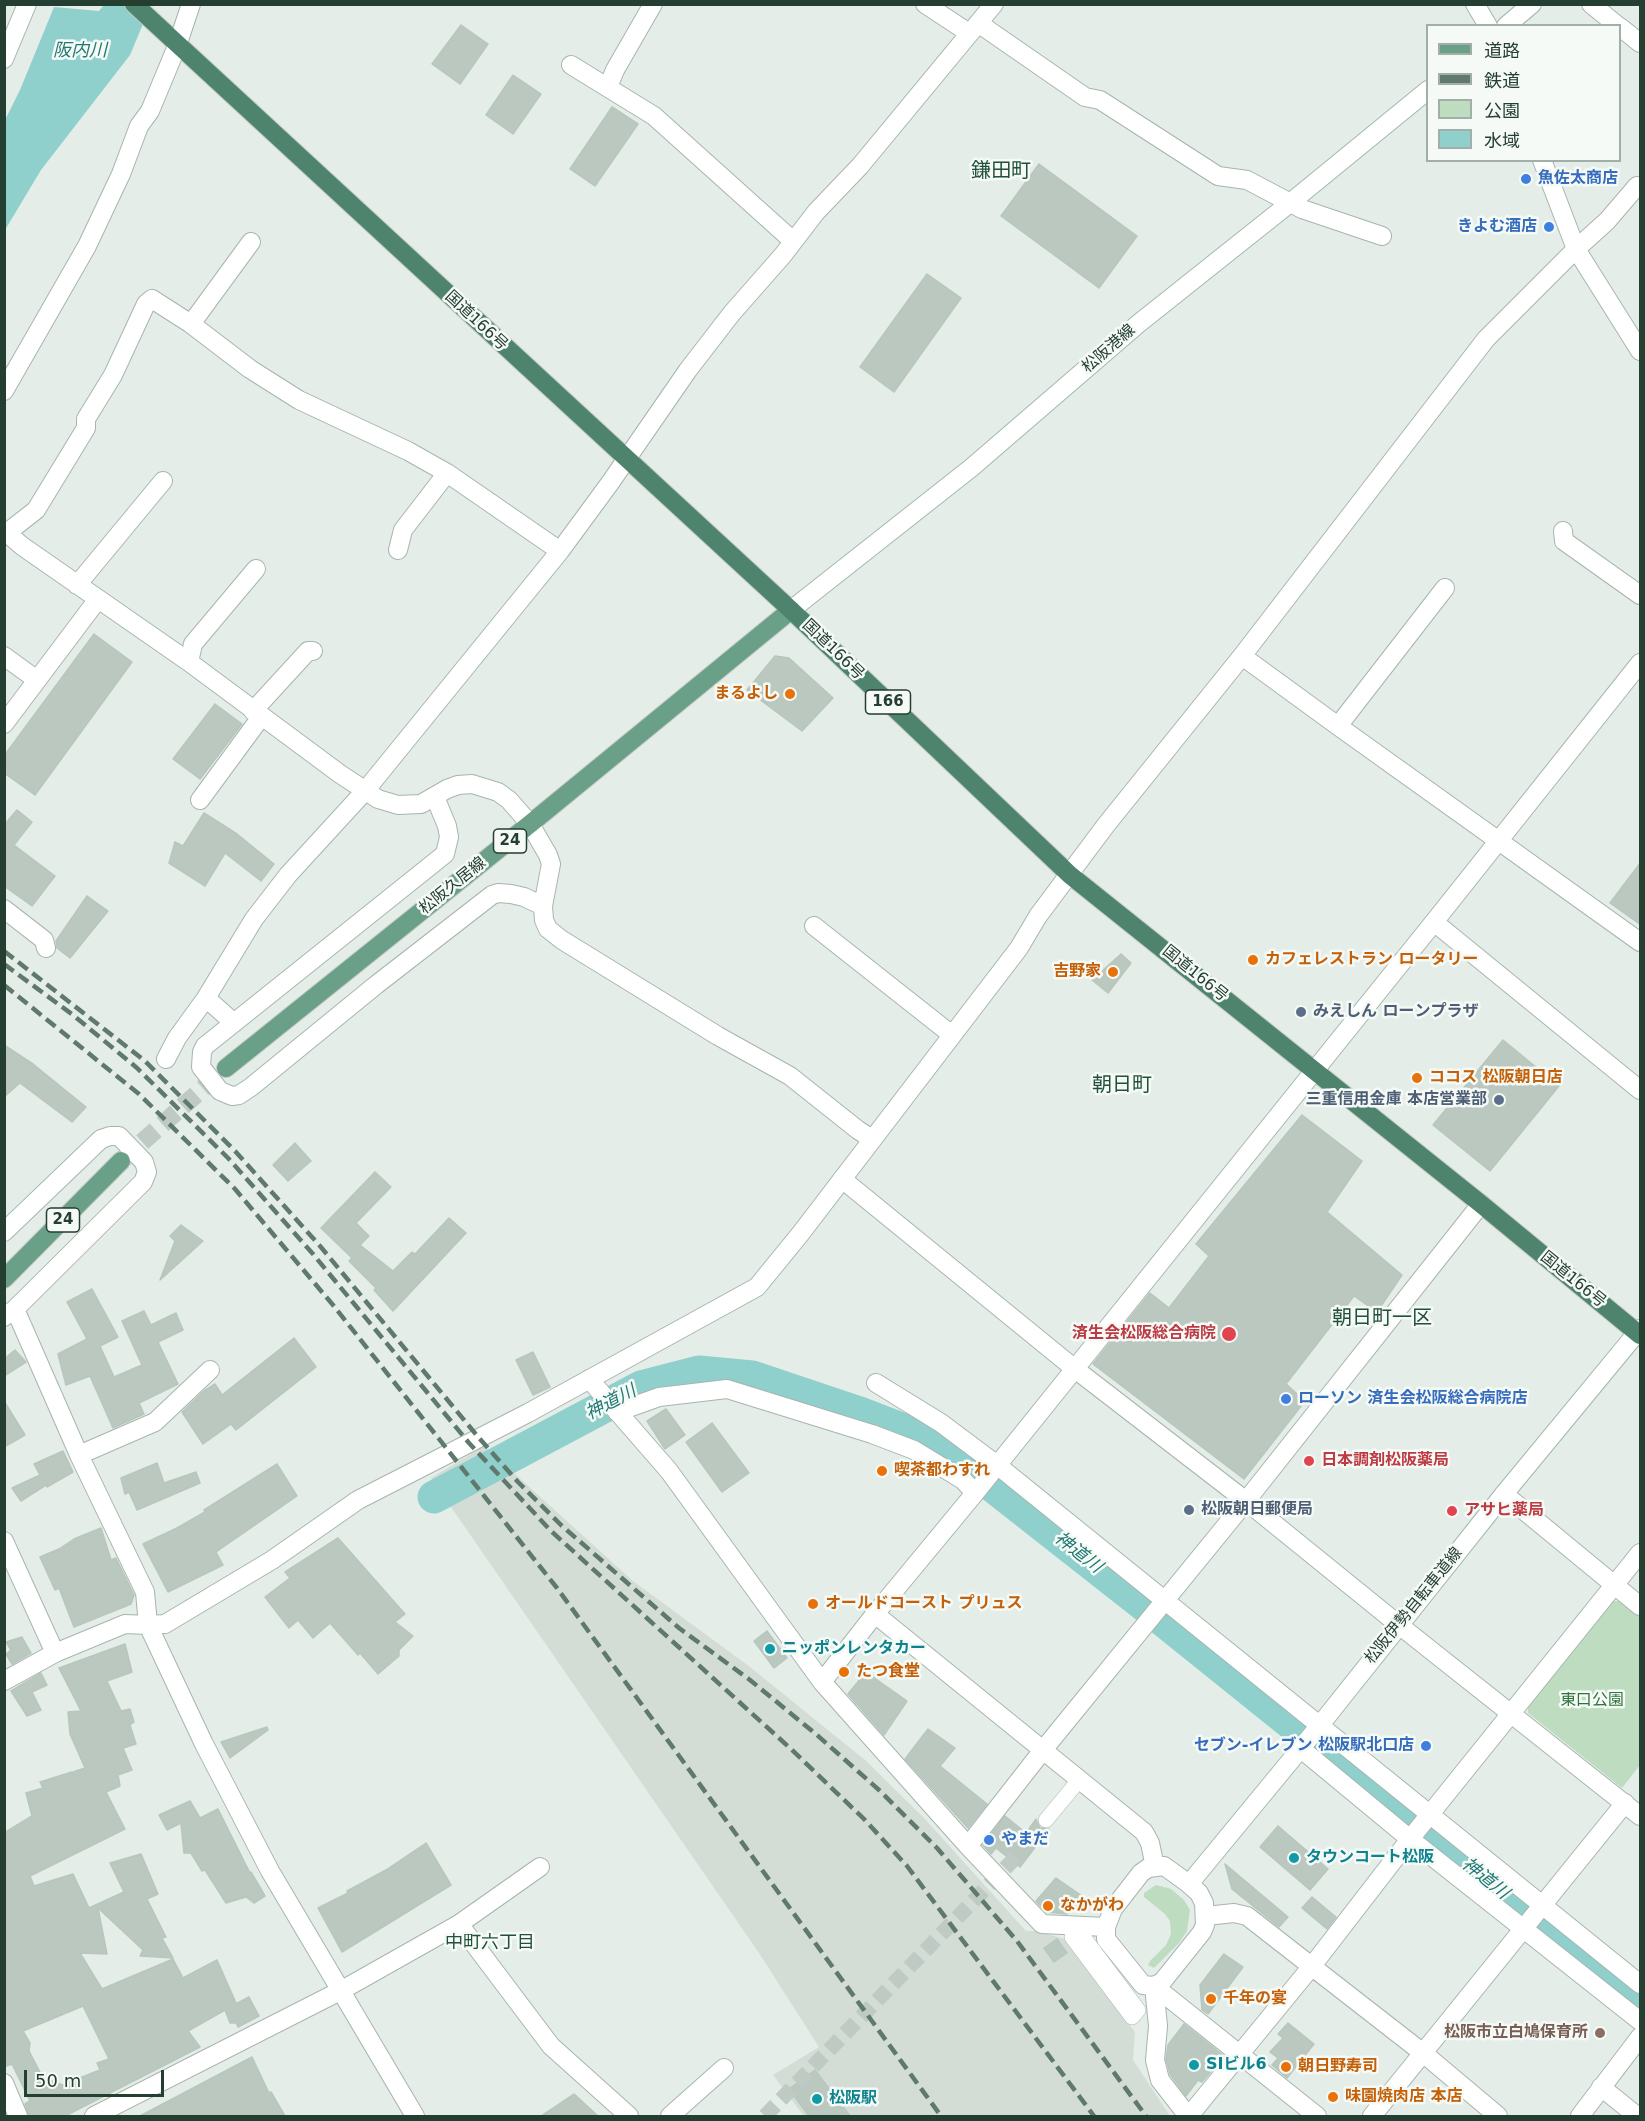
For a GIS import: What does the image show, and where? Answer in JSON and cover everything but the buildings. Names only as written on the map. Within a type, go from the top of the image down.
[{"type":"highway","name":"国道166号","points":[[134,4],[790,610],[1070,875],[1640,1332]]},
{"type":"main road","name":"松阪久居線","points":[[226,1068],[531,824],[790,610]]},
{"type":"main road","name":"24","points":[[4,1279],[121,1161]]},
{"type":"street","points":[[4,59],[27,4]]},
{"type":"street","points":[[4,391],[87,246],[121,174],[140,126],[150,111],[171,40],[191,4]]},
{"type":"street","points":[[608,87],[615,70],[653,4]]},
{"type":"street","points":[[925,4],[973,28],[1086,97],[1100,100],[1218,176],[1247,180],[1290,203],[1383,236]]},
{"type":"street","points":[[166,1059],[177,1038],[206,998],[254,919],[315,843],[364,791],[560,551],[688,370],[732,313],[816,212],[860,166],[994,4]]},
{"type":"street","points":[[1475,4],[1487,24]]},
{"type":"street","points":[[1508,24],[1532,4]]},
{"type":"street","points":[[1595,5],[1617,24]]},
{"type":"street","points":[[1621,28],[1641,44]]},
{"type":"street","points":[[571,65],[654,116],[793,241]]},
{"type":"street","name":"松阪港線","points":[[790,610],[971,468],[1138,324],[1426,92]]},
{"type":"street","points":[[1543,162],[1576,249],[1641,351]]},
{"type":"street","points":[[4,1681],[55,1653],[125,1624],[165,1624],[272,1560],[358,1500],[528,1413],[757,1287],[1019,948],[1038,916],[1106,825],[1242,656],[1486,339],[1607,221],[1637,186]]},
{"type":"street","points":[[191,324],[251,242]]},
{"type":"street","points":[[560,551],[447,473],[299,400],[250,369],[191,324],[152,299],[146,304],[117,367],[86,419],[86,428],[36,510],[6,534],[189,662],[257,714],[378,799],[398,805],[420,804],[447,789],[472,784],[498,792],[509,800],[531,824],[544,845],[551,864],[543,906],[544,920],[548,929],[562,940],[718,1036],[790,1076],[872,1139]]},
{"type":"street","points":[[398,550],[403,530],[447,473]]},
{"type":"street","points":[[77,585],[163,481]]},
{"type":"street","points":[[1563,531],[1564,541],[1641,595]]},
{"type":"street","points":[[189,662],[193,644],[256,568]]},
{"type":"street","points":[[1338,726],[1445,588]]},
{"type":"street","points":[[4,724],[98,599]]},
{"type":"street","points":[[200,800],[257,714],[308,651],[313,651]]},
{"type":"street","points":[[4,656],[37,680]]},
{"type":"street","points":[[1242,656],[1641,942]]},
{"type":"street","points":[[822,1682],[1641,663]]},
{"type":"street","points":[[435,797],[449,837],[445,854],[206,1046],[201,1057],[203,1072],[220,1091],[232,1096],[239,1095],[251,1087],[376,985],[492,895],[511,894],[543,906]]},
{"type":"street","points":[[4,909],[44,940],[46,948]]},
{"type":"street","points":[[1434,922],[1641,1090]]},
{"type":"street","points":[[814,926],[952,1035]]},
{"type":"street","points":[[206,998],[234,1023]]},
{"type":"street","points":[[4,1232],[101,1139],[119,1136],[144,1162],[147,1172],[143,1182],[10,1313],[145,1592],[148,1625],[204,1744],[270,1871],[416,2116]]},
{"type":"street","points":[[842,1179],[1075,1369],[1246,1501],[1641,1816]]},
{"type":"street","points":[[968,1846],[1043,1750],[1246,1501],[1481,1204]]},
{"type":"street","name":"松阪伊勢自転車道線","points":[[1189,1884],[1320,1725],[1504,1494],[1640,1332]]},
{"type":"street","points":[[79,1455],[155,1422],[210,1370]]},
{"type":"street","points":[[589,1379],[669,1471],[822,1682],[968,1846],[1042,1924],[1106,1927]]},
{"type":"street","points":[[876,1383],[941,1423],[994,1468],[1320,1725],[1641,1983]]},
{"type":"street","points":[[616,1412],[659,1397],[727,1389],[872,1434],[914,1450],[977,1490]]},
{"type":"street","points":[[1504,1494],[1641,1606]]},
{"type":"street","points":[[4,1540],[55,1653]]},
{"type":"street","points":[[1154,1986],[1158,2025],[1155,2060],[1160,2080],[1189,2116],[1312,1966],[1410,1839],[1641,1553]]},
{"type":"street","points":[[875,1614],[1144,1832],[1150,1843],[1155,1867]]},
{"type":"street","points":[[1299,1748],[1410,1839],[1641,2021]]},
{"type":"street","points":[[1046,1820],[1080,1779]]},
{"type":"street","points":[[1372,2116],[1625,1803]]},
{"type":"street","points":[[1164,1866],[1189,1884],[1204,1904],[1206,1916],[1202,1932],[1170,1973],[1162,1982],[1154,1986],[1143,1985],[1106,1939],[1106,1927],[1113,1909],[1141,1873],[1155,1867],[1164,1866]]},
{"type":"street","points":[[94,2116],[342,1990],[459,1924],[540,1867]]},
{"type":"street","points":[[1206,1916],[1234,1913],[1247,1917],[1423,2054],[1498,2116]]},
{"type":"street","points":[[459,1924],[551,2046],[629,2116]]},
{"type":"street","points":[[1072,1937],[1084,1938],[1138,2010],[1132,2018],[1112,1991],[1072,1937]]},
{"type":"street","points":[[1154,1986],[1317,2116]]},
{"type":"street","points":[[1580,2116],[1641,2037]]},
{"type":"street","points":[[670,2116],[724,2068]]},
{"type":"street","points":[[4,2083],[18,2116]]},
{"type":"street","points":[[1601,2087],[1637,2116]]},
{"type":"shaded area","points":[[484,1446],[633,1581],[750,1667],[865,1760],[925,1819],[1026,1931],[1039,1931],[1064,1939],[1135,2032],[1133,2060],[1170,2116],[804,2116],[773,2075],[819,2047],[759,1953],[431,1478]]},
{"type":"green space","name":"東口公園","points":[[1610,1601],[1623,1601],[1640,1616],[1640,1765],[1622,1788],[1528,1713],[1528,1702]]},
{"type":"green space","points":[[1156,1885],[1171,1889],[1184,1900],[1190,1910],[1187,1931],[1179,1943],[1154,1968],[1148,1965],[1150,1961],[1166,1945],[1171,1934],[1170,1921],[1165,1914],[1144,1897],[1144,1893]]},
{"type":"water","name":"阪内川","points":[[104,5],[151,5],[130,55],[41,170],[5,230],[5,120],[20,90],[54,7],[99,11]]},
{"type":"waterway","name":"神道川","points":[[434,1497],[641,1387],[699,1372],[752,1377],[862,1414],[924,1438],[994,1487],[1143,1604],[1640,2004]]},
{"type":"tunnel","points":[[122,1160],[226,1068]]},
{"type":"tunnel","points":[[765,2116],[1018,1855]]},
{"type":"railway","points":[[4,951],[145,1061],[235,1151],[320,1246],[479,1438],[561,1525],[679,1628],[750,1680],[817,1735],[879,1790],[937,1848],[1017,1941],[1146,2116]]},
{"type":"railway","points":[[4,964],[73,1015],[137,1068],[228,1158],[313,1254],[469,1443],[551,1531],[791,1749],[864,1819],[907,1866],[1094,2116]]},
{"type":"railway","points":[[4,985],[139,1094],[235,1189],[333,1305],[557,1588],[941,2116]]},
{"type":"place","name":"魚佐太商店","points":[[1526,179]]},
{"type":"place","name":"きよむ酒店","points":[[1549,227]]},
{"type":"place","name":"まるよし","points":[[790,694]]},
{"type":"place","name":"カフェレストラン ロータリー","points":[[1253,960]]},
{"type":"place","name":"吉野家","points":[[1113,972]]},
{"type":"place","name":"みえしん ローンプラザ","points":[[1301,1012]]},
{"type":"place","name":"ココス 松阪朝日店","points":[[1417,1078]]},
{"type":"place","name":"三重信用金庫 本店営業部","points":[[1499,1100]]},
{"type":"place","name":"済生会松阪総合病院","points":[[1229,1334]]},
{"type":"place","name":"ローソン 済生会松阪総合病院店","points":[[1286,1399]]},
{"type":"place","name":"日本調剤松阪薬局","points":[[1309,1461]]},
{"type":"place","name":"喫茶都わすれ","points":[[882,1471]]},
{"type":"place","name":"松阪朝日郵便局","points":[[1189,1510]]},
{"type":"place","name":"アサヒ薬局","points":[[1452,1511]]},
{"type":"place","name":"オールドコースト プリュス","points":[[813,1604]]},
{"type":"place","name":"ニッポンレンタカー","points":[[770,1649]]},
{"type":"place","name":"たつ食堂","points":[[844,1672]]},
{"type":"place","name":"セブン-イレブン 松阪駅北口店","points":[[1426,1746]]},
{"type":"place","name":"やまだ","points":[[989,1840]]},
{"type":"place","name":"タウンコート松阪","points":[[1294,1858]]},
{"type":"place","name":"なかがわ","points":[[1048,1906]]},
{"type":"place","name":"千年の宴","points":[[1211,1999]]},
{"type":"place","name":"松阪市立白鳩保育所","points":[[1600,2033]]},
{"type":"place","name":"SIビル6","points":[[1194,2065]]},
{"type":"place","name":"朝日野寿司","points":[[1286,2067]]},
{"type":"place","name":"味園焼肉店 本店","points":[[1333,2097]]},
{"type":"place","name":"松阪駅","points":[[817,2099]]},
{"type":"district","name":"鎌田町","points":[[1001,172]]},
{"type":"district","name":"朝日町","points":[[1122,1086]]},
{"type":"district","name":"朝日町一区","points":[[1382,1319]]},
{"type":"district","name":"中町六丁目","points":[[490,1943]]}]
